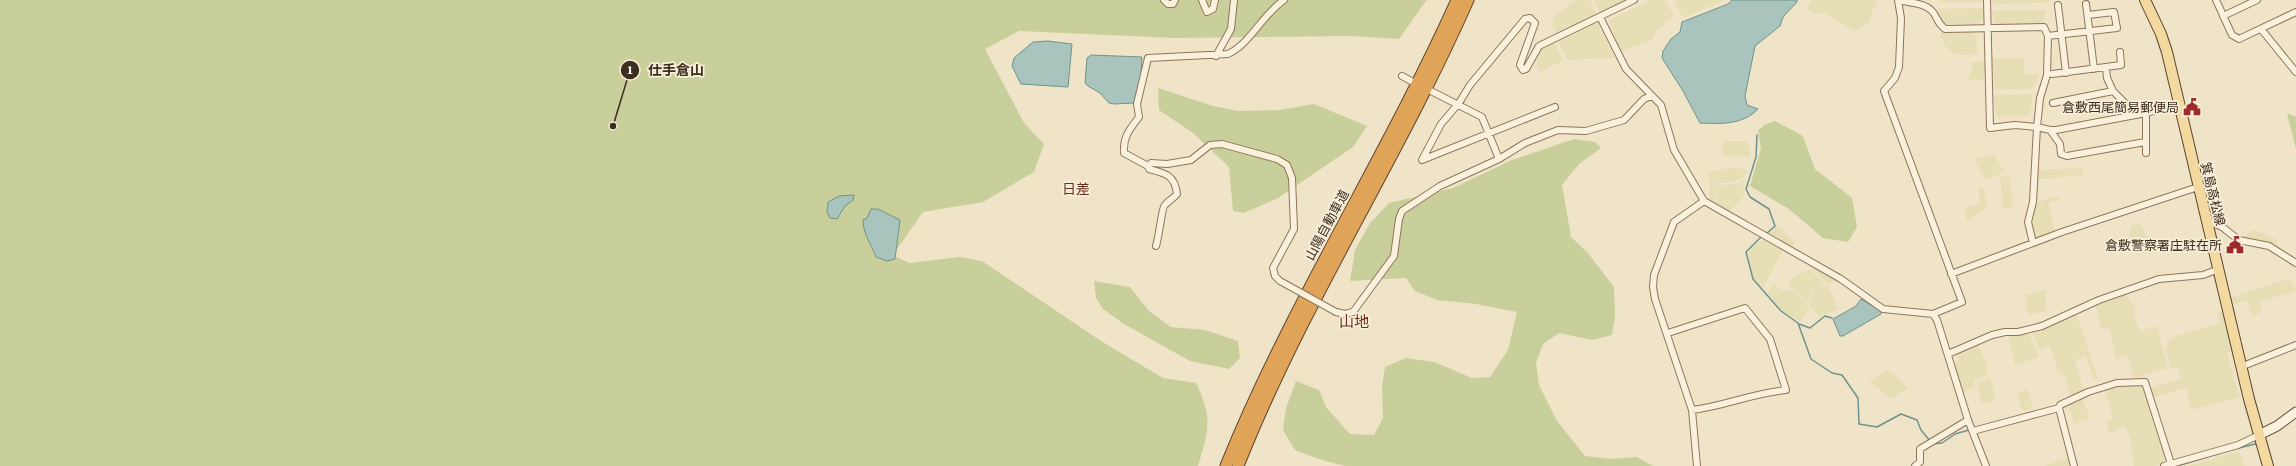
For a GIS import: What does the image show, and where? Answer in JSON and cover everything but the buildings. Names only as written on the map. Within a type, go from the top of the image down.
[{"type":"highway","name":"山陽自動車道","points":[[1226,466],[1290,325],[1407,105],[1457,0]]},
{"type":"highway","name":"山陽自動車道","points":[[1238,466],[1261,408],[1287,354],[1416,109],[1468,0]]},
{"type":"main road","name":"箕島高松線","points":[[2145,0],[2161,34],[2259,435],[2268,466]]},
{"type":"main road","points":[[2259,435],[2277,426],[2296,412]]},
{"type":"street","points":[[1164,0],[1168,4],[1174,4],[1175,0]]},
{"type":"street","points":[[1202,0],[1207,12],[1214,9],[1215,0]]},
{"type":"street","points":[[1216,56],[1232,29],[1234,0]]},
{"type":"street","points":[[1156,246],[1160,235],[1162,209],[1177,194],[1176,183],[1170,177],[1159,171],[1149,169],[1148,166],[1124,153],[1123,144],[1126,134],[1139,117],[1137,104],[1148,58],[1216,56],[1236,50],[1266,15],[1284,0]]},
{"type":"street","points":[[1554,106],[1489,134],[1422,160],[1441,124],[1459,104],[1470,85],[1525,19],[1530,18],[1535,23],[1520,66],[1523,70],[1526,69],[1539,46],[1634,0]]},
{"type":"street","points":[[1600,17],[1626,69],[1661,105],[1674,150],[1704,201],[1841,279],[1883,309],[1933,314],[1962,302],[1884,91],[1895,78],[1899,67],[1901,18],[1898,0],[1919,4],[1930,9],[1934,12],[1937,22],[1945,29],[2044,28],[2048,36],[2047,75],[2040,98],[2032,202],[2028,222],[2032,243]]},
{"type":"street","points":[[1988,0],[1990,128],[2015,124],[2050,130],[2146,113],[2179,104]]},
{"type":"street","points":[[2216,0],[2232,34],[2239,39],[2296,12]]},
{"type":"street","points":[[2223,16],[2256,0]]},
{"type":"street","points":[[2086,4],[2094,69]]},
{"type":"street","points":[[2058,5],[2066,73]]},
{"type":"street","points":[[2048,36],[2117,28],[2114,12],[2088,15]]},
{"type":"street","points":[[2261,28],[2296,72]]},
{"type":"street","points":[[2052,74],[2121,66],[2120,52]]},
{"type":"street","points":[[2106,68],[2107,78],[2113,91],[2125,103],[2128,116]]},
{"type":"street","points":[[1402,76],[1413,82]]},
{"type":"street","points":[[1431,91],[1482,117],[1499,159]]},
{"type":"street","points":[[2053,104],[2113,91]]},
{"type":"street","points":[[1148,166],[1151,163],[1167,164],[1191,160],[1210,145],[1222,144],[1277,159],[1287,165],[1292,178],[1295,221],[1294,229],[1273,268],[1275,276],[1280,281],[1336,312],[1345,314],[1353,312],[1394,256],[1399,219],[1402,211],[1440,186],[1499,159],[1525,143],[1558,130],[1586,131],[1624,120],[1644,99],[1651,96]]},
{"type":"street","points":[[2146,113],[2146,153]]},
{"type":"street","points":[[2050,130],[2060,144],[2062,154],[2068,156],[2145,142]]},
{"type":"street","points":[[1951,274],[2032,243],[2198,187]]},
{"type":"street","points":[[1697,466],[1692,410],[1668,333],[1655,299],[1653,287],[1654,275],[1674,222],[1704,201]]},
{"type":"street","points":[[2206,220],[2222,226],[2239,240],[2269,246],[2296,264]]},
{"type":"street","points":[[1948,354],[1992,335],[2005,332],[2018,332],[2042,326],[2099,300],[2159,279],[2203,275],[2218,268]]},
{"type":"street","points":[[1668,333],[1745,308],[1770,339],[1786,390],[1761,392],[1720,406],[1692,410]]},
{"type":"street","points":[[1933,314],[1937,320],[1968,420],[1986,466]]},
{"type":"street","points":[[2243,366],[2296,345]]},
{"type":"street","points":[[1973,431],[2059,408],[2060,405],[2117,383],[2145,382],[2168,465],[2238,445],[2259,435]]},
{"type":"street","points":[[2059,408],[2074,466]]},
{"type":"street","points":[[1915,466],[1920,462],[1920,449],[1968,420]]},
{"type":"shaded area","points":[[1576,0],[1590,0],[1596,15],[1556,34],[1552,25],[1554,16]]},
{"type":"shaded area","points":[[1594,0],[1630,0],[1601,14]]},
{"type":"shaded area","points":[[1650,0],[1665,0],[1674,16],[1657,30],[1651,40],[1621,52],[1609,20]]},
{"type":"shaded area","points":[[1675,0],[1726,0],[1685,17],[1681,15]]},
{"type":"shaded area","points":[[1811,0],[1877,0],[1868,23],[1855,31],[1837,22],[1827,13],[1813,13],[1807,9]]},
{"type":"shaded area","points":[[1938,0],[1983,0],[1983,2],[1942,2]]},
{"type":"shaded area","points":[[1992,0],[2053,0],[2045,3],[1994,4]]},
{"type":"shaded area","points":[[1984,8],[1985,18],[1977,24],[1947,24],[1941,19],[1939,11],[1939,9]]},
{"type":"shaded area","points":[[1992,10],[2046,10],[2043,24],[1994,24]]},
{"type":"shaded area","points":[[1597,22],[1615,58],[1567,60],[1558,40]]},
{"type":"shaded area","points":[[1975,31],[1978,54],[1964,55],[1953,53],[1944,45],[1940,35],[1942,32]]},
{"type":"shaded area","points":[[1549,44],[1555,44],[1563,61],[1540,72],[1537,66],[1537,57],[1541,49]]},
{"type":"shaded area","points":[[2024,58],[2024,74],[2040,74],[2035,86],[2029,89],[1995,90],[1992,59]]},
{"type":"shaded area","points":[[1970,62],[1986,62],[1984,80],[1967,80],[1973,66]]},
{"type":"shaded area","points":[[2033,94],[2029,116],[1997,117],[1993,95]]},
{"type":"shaded area","points":[[1724,141],[1748,141],[1750,157],[1723,156],[1722,144]]},
{"type":"shaded area","points":[[1993,154],[2005,172],[1986,180],[1974,160]]},
{"type":"shaded area","points":[[1737,167],[1748,171],[1743,178],[1732,182],[1717,183],[1713,204],[1709,201],[1710,185],[1708,174],[1710,171]]},
{"type":"shaded area","points":[[2082,168],[2084,175],[2035,180],[2037,170]]},
{"type":"shaded area","points":[[2009,175],[2013,207],[2003,208],[2000,177]]},
{"type":"shaded area","points":[[1745,179],[1743,192],[1745,195],[1728,213],[1715,205],[1717,185],[1737,184]]},
{"type":"shaded area","points":[[1983,187],[1988,207],[1966,222],[1965,208],[1981,204],[1978,189]]},
{"type":"shaded area","points":[[2057,197],[2060,200],[2049,203],[2055,232],[2034,239],[2030,220],[2036,202]]},
{"type":"shaded area","points":[[2140,222],[2146,236],[2145,254],[2133,251],[2130,233],[2130,227]]},
{"type":"shaded area","points":[[1775,224],[1795,243],[1791,249],[1768,235],[1773,230]]},
{"type":"shaded area","points":[[2253,229],[2278,240],[2273,247],[2242,239]]},
{"type":"shaded area","points":[[1764,239],[1783,250],[1763,288],[1754,280],[1748,254],[1751,248]]},
{"type":"shaded area","points":[[1814,266],[1838,280],[1828,285],[1811,267]]},
{"type":"shaded area","points":[[1810,269],[1826,286],[1812,292],[1806,302],[1797,291],[1787,286],[1794,277]]},
{"type":"shaded area","points":[[2285,280],[2291,280],[2296,291],[2259,302],[2262,312],[2252,316],[2247,300],[2230,305],[2228,298]]},
{"type":"shaded area","points":[[1773,283],[1782,290],[1795,291],[1810,309],[1799,321],[1784,312],[1768,293]]},
{"type":"shaded area","points":[[1828,286],[1838,309],[1820,317],[1807,303],[1815,291]]},
{"type":"shaded area","points":[[2046,289],[2046,311],[2028,315],[2025,295]]},
{"type":"shaded area","points":[[2126,294],[2135,308],[2134,316],[2140,331],[2157,326],[2168,368],[2142,375],[2143,381],[2135,381],[2128,356],[2116,359],[2110,330],[2108,328],[2101,329],[2095,304]]},
{"type":"shaded area","points":[[2223,311],[2234,351],[2227,353],[2240,397],[2191,410],[2186,388],[2152,398],[2149,388],[2182,379],[2177,367],[2170,368],[2166,349],[2169,340],[2178,335],[2220,323],[2217,313]]},
{"type":"shaded area","points":[[2076,313],[2098,378],[2094,379],[2085,356],[2075,360],[2084,392],[2071,399],[2066,377],[2058,372],[2050,346],[2040,351],[2032,332]]},
{"type":"shaded area","points":[[2028,332],[2039,357],[2015,365],[2008,333]]},
{"type":"shaded area","points":[[1978,344],[1987,366],[1987,375],[1975,380],[1973,388],[1961,393],[1952,363],[1958,361],[1956,353]]},
{"type":"shaded area","points":[[1888,369],[1908,388],[1891,399],[1869,381]]},
{"type":"shaded area","points":[[1990,377],[1996,399],[1982,404],[1977,384]]},
{"type":"shaded area","points":[[2143,385],[2167,460],[2166,463],[2155,466],[2134,466],[2130,436],[2124,427],[2110,434],[2106,421],[2113,418],[2105,390],[2125,386]]},
{"type":"shaded area","points":[[2027,389],[2033,408],[2022,411],[2017,393]]},
{"type":"shaded area","points":[[2082,398],[2090,418],[2074,424],[2068,405]]},
{"type":"shaded area","points":[[2239,451],[2244,466],[2188,466]]},
{"type":"shaded area","points":[[2069,457],[2072,466],[2047,466],[2047,465]]},
{"type":"green space","points":[[0,0],[1426,1],[1399,39],[1350,36],[1174,38],[1019,31],[985,49],[1024,123],[1044,144],[1034,172],[983,202],[923,212],[893,255],[909,263],[960,257],[982,261],[1101,341],[1163,378],[1196,383],[1205,406],[1208,424],[1205,443],[1198,466],[0,466]]},
{"type":"green space","points":[[1158,88],[1213,106],[1238,111],[1279,110],[1314,104],[1367,126],[1353,147],[1278,198],[1244,213],[1233,211],[1229,167],[1193,133],[1159,110]]},
{"type":"green space","points":[[2287,113],[2296,117],[2296,149]]},
{"type":"green space","points":[[1775,121],[1803,136],[1815,169],[1852,198],[1857,227],[1848,242],[1823,238],[1789,209],[1750,186],[1761,148],[1758,131],[1764,125]]},
{"type":"green space","points":[[1574,139],[1595,142],[1601,148],[1579,164],[1562,185],[1571,237],[1587,252],[1614,287],[1615,316],[1612,335],[1592,340],[1559,333],[1543,344],[1536,363],[1539,385],[1557,421],[1585,456],[1612,459],[1637,457],[1653,466],[1345,466],[1322,460],[1295,450],[1283,430],[1286,408],[1296,381],[1319,390],[1326,407],[1350,434],[1374,435],[1383,418],[1382,386],[1385,367],[1406,358],[1434,362],[1472,378],[1490,377],[1508,350],[1517,312],[1476,304],[1437,300],[1415,291],[1406,278],[1350,281],[1355,250],[1370,223],[1389,203],[1453,188],[1512,160]]},
{"type":"green space","points":[[1094,281],[1130,287],[1149,311],[1171,327],[1205,330],[1238,341],[1240,358],[1229,369],[1190,361],[1124,324],[1103,309],[1096,298]]},
{"type":"water","points":[[1732,0],[1797,0],[1797,2],[1783,17],[1780,26],[1755,46],[1745,96],[1747,105],[1758,109],[1752,114],[1738,121],[1723,123],[1700,123],[1683,91],[1662,58],[1663,51],[1671,39],[1680,32],[1682,22],[1728,4]]},
{"type":"water","points":[[1048,41],[1072,44],[1068,87],[1021,84],[1012,66],[1014,58],[1033,42]]},
{"type":"water","points":[[1091,55],[1142,57],[1141,76],[1134,103],[1109,103],[1100,93],[1085,83],[1087,58]]},
{"type":"water","points":[[854,195],[853,200],[845,206],[837,219],[830,218],[827,212],[828,202],[839,196]]},
{"type":"water","points":[[871,209],[878,209],[900,220],[895,259],[887,261],[876,257],[863,225],[863,220],[867,218]]},
{"type":"water","points":[[1861,299],[1881,311],[1881,314],[1843,336],[1840,336],[1833,319],[1856,306]]},
{"type":"waterway","points":[[1757,135],[1756,157],[1746,189],[1750,197],[1769,209],[1775,226],[1766,234]]},
{"type":"waterway","points":[[1761,237],[1746,252],[1753,279],[1781,311],[1798,323],[1811,359],[1832,373],[1842,375],[1858,398],[1859,424],[1877,427],[1901,414],[1917,420],[1921,430],[1930,441]]},
{"type":"waterway","points":[[1799,324],[1810,328],[1825,316],[1832,318]]},
{"type":"waterway","points":[[1933,444],[1942,443],[1955,434],[1969,430]]},
{"type":"waterway","points":[[2231,450],[2255,444],[2257,445]]},
{"type":"waterway","points":[[2177,466],[2220,453]]},
{"type":"place","name":"倉敷西尾簡易郵便局","points":[[2192,107]]},
{"type":"place","name":"仕手倉山","points":[[613,126]]},
{"type":"place","name":"倉敷警察署庄駐在所","points":[[2235,245]]},
{"type":"district","name":"日差","points":[[1076,189]]},
{"type":"district","name":"山地","points":[[1354,321]]}]
